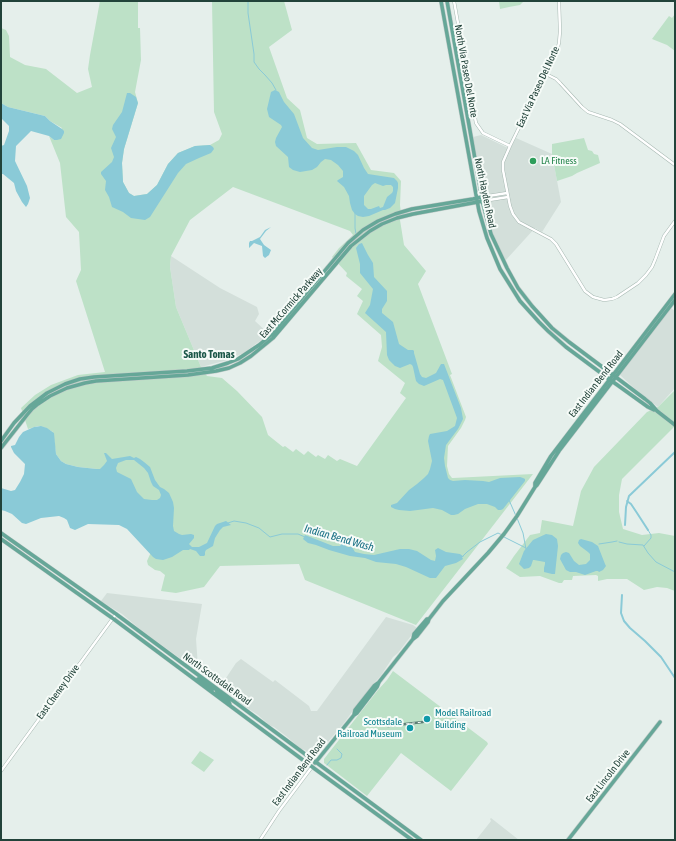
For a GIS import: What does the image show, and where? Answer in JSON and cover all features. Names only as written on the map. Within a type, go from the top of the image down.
[{"type":"main road","name":"North Hayden Road","points":[[441,1],[477,201],[487,238],[495,258],[520,300],[538,322],[566,347],[648,407],[657,411]]},
{"type":"main road","name":"North Hayden Road","points":[[447,1],[482,199],[496,247],[506,268],[525,297],[543,319],[650,403],[657,411],[675,425]]},
{"type":"main road","name":"East McCormick Parkway","points":[[1,441],[23,412],[37,402],[67,388],[96,381],[188,375],[216,369],[248,353],[270,334],[348,243],[362,230],[378,221],[412,209],[477,201],[482,199]]},
{"type":"main road","name":"East Indian Bend Road","points":[[615,376],[675,294]]},
{"type":"main road","name":"East Indian Bend Road","points":[[312,766],[357,713],[377,687],[378,683],[428,622],[428,618],[504,534],[519,513],[551,456],[675,300]]},
{"type":"main road","name":"East McCormick Parkway","points":[[1,448],[37,402]]},
{"type":"main road","name":"North Scottsdale Road","points":[[1,533],[116,614],[421,840]]},
{"type":"main road","name":"North Scottsdale Road","points":[[1,539],[113,618],[412,840]]},
{"type":"main road","points":[[195,679],[198,679],[213,689],[216,688],[218,694],[229,702],[230,705]]},
{"type":"main road","name":"East Lincoln Drive","points":[[568,840],[660,722]]},
{"type":"main road","points":[[358,800],[365,802],[375,810],[380,810],[382,815],[391,821],[394,827]]},
{"type":"street","name":"North Via Paseo Del Norte","points":[[454,1],[476,123],[483,133],[510,146]]},
{"type":"street","name":"East Via Paseo Del Norte","points":[[559,1],[560,26],[559,43],[556,54],[505,156],[503,166],[511,210],[519,222],[551,238],[586,291],[596,298],[604,300],[620,296],[642,280],[652,267],[664,236],[675,221]]},
{"type":"street","points":[[546,74],[556,79],[588,112],[620,124],[675,165]]},
{"type":"street","name":"East McCormick Parkway","points":[[482,199],[507,192]]},
{"type":"street","name":"East McCormick Parkway","points":[[482,199],[508,197]]},
{"type":"street","name":"East Cheney Drive","points":[[1,771],[116,614]]},
{"type":"street","name":"East Indian Bend Road","points":[[260,840],[312,766]]},
{"type":"shaded area","points":[[481,135],[510,149],[516,138],[552,154],[561,202],[542,232],[535,228],[505,261],[494,237],[486,211],[473,137]]},
{"type":"shaded area","points":[[171,256],[220,288],[257,307],[259,314],[255,321],[269,334],[244,353],[224,361],[201,367],[176,307],[170,267]]},
{"type":"shaded area","points":[[671,308],[675,311],[675,388],[658,407],[620,375]]},
{"type":"shaded area","points":[[107,593],[202,604],[196,639],[198,667],[196,670],[141,630],[122,614],[102,602],[101,601]]},
{"type":"shaded area","points":[[386,617],[413,625],[417,628],[398,653],[393,657],[382,674],[344,723],[315,757],[312,757],[305,750],[301,749],[286,736],[269,725],[220,687],[236,663],[241,659],[273,682],[275,680],[309,706],[311,711],[317,711]]},
{"type":"shaded area","points":[[491,818],[519,840],[476,840],[491,821]]},
{"type":"green space","points":[[100,1],[138,1],[138,28],[140,28],[141,60],[135,92],[138,103],[124,149],[122,163],[123,182],[129,193],[134,196],[147,194],[157,185],[168,164],[178,153],[195,146],[210,145],[219,140],[222,134],[214,112],[212,1],[284,1],[292,30],[269,47],[287,98],[300,110],[307,138],[317,144],[356,143],[371,170],[394,173],[401,181],[400,220],[404,245],[426,271],[418,284],[452,374],[450,375],[466,417],[461,428],[448,446],[447,466],[449,474],[453,478],[533,474],[416,625],[305,580],[299,564],[220,566],[204,587],[176,593],[161,591],[165,575],[148,565],[147,561],[161,530],[100,469],[78,467],[61,461],[56,454],[53,432],[44,427],[38,426],[28,429],[21,408],[35,395],[51,385],[78,375],[105,372],[76,281],[81,270],[79,232],[66,217],[60,163],[49,136],[54,140],[62,128],[50,121],[45,116],[8,107],[1,103],[1,28],[6,30],[9,36],[10,57],[25,65],[46,69],[77,93],[92,87],[88,69]],"holes":[[[233,187],[350,231],[353,235],[332,257],[347,273],[346,276],[362,289],[357,296],[363,301],[357,314],[381,335],[382,347],[378,361],[405,383],[400,393],[406,398],[357,466],[340,459],[337,461],[328,455],[325,459],[318,455],[316,457],[308,451],[304,455],[296,449],[293,452],[285,446],[283,447],[268,435],[262,417],[237,391],[222,378],[207,376],[201,367],[176,307],[170,267],[171,256],[190,220]]]},
{"type":"green space","points":[[499,1],[524,1],[520,5],[500,9]]},
{"type":"green space","points":[[675,14],[675,51],[667,45],[652,39],[669,16],[672,18]]},
{"type":"green space","points":[[584,138],[588,150],[598,155],[600,163],[557,181],[552,154],[552,144]]},
{"type":"green space","points":[[675,390],[675,426],[622,479],[619,495],[619,512],[623,529],[642,535],[659,533],[675,536],[675,591],[657,587],[644,590],[627,579],[607,579],[598,581],[598,576],[596,575],[573,576],[572,580],[564,580],[562,583],[559,583],[540,576],[520,577],[506,568],[530,535],[540,533],[542,520],[573,526],[581,491],[594,467],[647,412],[658,407]]},
{"type":"green space","points":[[393,671],[488,744],[451,791],[401,753],[367,796],[324,763],[324,759]]},
{"type":"green space","points":[[200,751],[214,760],[204,772],[191,763]]},
{"type":"water","points":[[275,90],[279,92],[284,102],[294,114],[303,138],[312,148],[318,150],[346,147],[358,155],[368,174],[394,178],[398,183],[395,203],[390,208],[369,216],[358,216],[352,210],[349,196],[344,187],[337,181],[343,177],[343,171],[331,160],[325,159],[312,170],[300,172],[289,167],[288,157],[276,146],[275,142],[282,127],[269,117],[267,109],[271,92]],"holes":[[[375,183],[383,186],[391,185],[393,187],[393,191],[387,197],[383,207],[380,208],[379,206],[368,209],[364,205],[364,196]]]},
{"type":"water","points":[[127,93],[130,93],[136,97],[138,103],[124,149],[122,163],[123,182],[129,193],[134,196],[147,194],[157,185],[168,164],[178,153],[195,146],[210,145],[214,149],[211,153],[186,164],[178,173],[150,217],[145,220],[131,218],[112,207],[105,190],[106,181],[101,174],[101,172],[112,162],[114,157],[111,148],[116,137],[112,129],[122,112]]},
{"type":"water","points":[[1,103],[8,107],[45,116],[64,131],[61,139],[54,140],[49,136],[31,131],[16,146],[15,161],[27,186],[30,198],[26,207],[16,191],[14,183],[1,174],[1,146],[4,145],[9,131],[9,126],[1,118]]},
{"type":"water","points":[[271,227],[260,239],[264,245],[271,250],[269,255],[265,258],[263,256],[262,246],[254,243],[249,248],[249,243],[250,241],[260,237],[265,230]]},
{"type":"water","points":[[362,243],[373,263],[374,277],[387,291],[387,301],[382,309],[382,313],[393,322],[399,344],[408,350],[414,351],[422,377],[426,378],[436,373],[441,364],[444,364],[461,408],[463,419],[458,429],[446,445],[444,458],[448,478],[453,481],[465,480],[489,482],[500,478],[520,477],[525,479],[503,509],[498,510],[487,504],[478,504],[465,509],[458,514],[451,515],[442,510],[433,508],[410,511],[399,510],[391,507],[391,505],[397,503],[409,490],[428,474],[432,461],[428,441],[430,434],[447,431],[455,426],[457,418],[443,380],[440,379],[424,386],[416,381],[412,365],[410,364],[400,368],[395,366],[389,360],[387,355],[386,332],[365,313],[370,305],[373,289],[360,273],[360,264],[356,248]]},
{"type":"water","points":[[41,426],[54,433],[56,454],[61,461],[66,464],[78,467],[100,469],[107,461],[104,453],[112,459],[130,456],[134,458],[136,457],[144,462],[150,467],[155,480],[160,487],[169,493],[173,502],[174,531],[182,535],[194,535],[194,538],[189,544],[192,547],[199,547],[207,543],[217,524],[226,521],[231,525],[223,527],[220,530],[215,538],[213,546],[206,550],[204,556],[200,556],[196,551],[190,549],[183,550],[172,557],[163,560],[153,557],[127,529],[119,525],[88,524],[75,530],[70,528],[67,520],[59,516],[41,518],[26,524],[22,523],[12,514],[1,510],[1,488],[11,491],[15,490],[20,482],[24,474],[25,464],[14,453],[11,446],[15,445],[23,432],[34,427]],"holes":[[[126,460],[134,460],[144,468],[148,473],[153,486],[159,490],[161,495],[157,500],[144,499],[137,492],[131,479],[117,472],[116,468],[118,463]]]},
{"type":"water","points":[[546,534],[552,535],[557,539],[558,546],[555,574],[544,572],[545,562],[534,560],[529,568],[524,569],[519,564],[524,551],[533,540]]},
{"type":"water","points":[[305,535],[333,546],[340,546],[342,543],[347,547],[352,547],[355,552],[364,554],[374,555],[400,549],[409,549],[417,551],[435,561],[435,550],[438,548],[446,552],[460,554],[464,557],[456,563],[445,566],[436,578],[430,578],[396,564],[376,562],[365,558],[350,556],[308,543],[303,539]]},
{"type":"water","points":[[581,539],[592,542],[598,546],[606,566],[603,570],[585,575],[566,570],[560,559],[563,553],[569,553],[574,561],[579,565],[586,564],[590,560],[590,554],[578,543]]},
{"type":"waterway","points":[[248,1],[254,62],[276,90]]},
{"type":"waterway","points":[[355,213],[356,234]]},
{"type":"waterway","points":[[625,525],[626,507],[629,496],[675,452]]},
{"type":"waterway","points":[[509,500],[516,516]]},
{"type":"waterway","points":[[627,501],[631,504],[648,530]]},
{"type":"waterway","points":[[517,518],[523,533],[526,549]]},
{"type":"waterway","name":"Indian Bend Wash","points":[[228,523],[234,521],[246,523],[259,528],[270,537],[282,534],[298,534],[305,537]]},
{"type":"waterway","points":[[644,546],[651,538],[648,530]]},
{"type":"waterway","name":"Indian Bend Wash","points":[[463,556],[480,542],[498,533],[502,535]]},
{"type":"waterway","name":"Indian Bend Wash","points":[[504,537],[526,548]]},
{"type":"waterway","name":"Indian Bend Wash","points":[[599,544],[617,541]]},
{"type":"waterway","name":"Indian Bend Wash","points":[[619,542],[643,545],[656,562],[675,572]]},
{"type":"waterway","points":[[622,595],[621,613],[624,621],[661,657],[675,678]]},
{"type":"waterway","points":[[327,765],[331,760],[341,758],[342,754],[337,749]]},
{"type":"railway","points":[[388,726],[423,722]]},
{"type":"place","name":"LA Fitness","points":[[533,161]]},
{"type":"place","name":"Model Railroad Building","points":[[427,719]]},
{"type":"place","name":"Scottsdale Railroad Museum","points":[[410,728]]},
{"type":"district","name":"Santo Tomas","points":[[209,355]]}]
